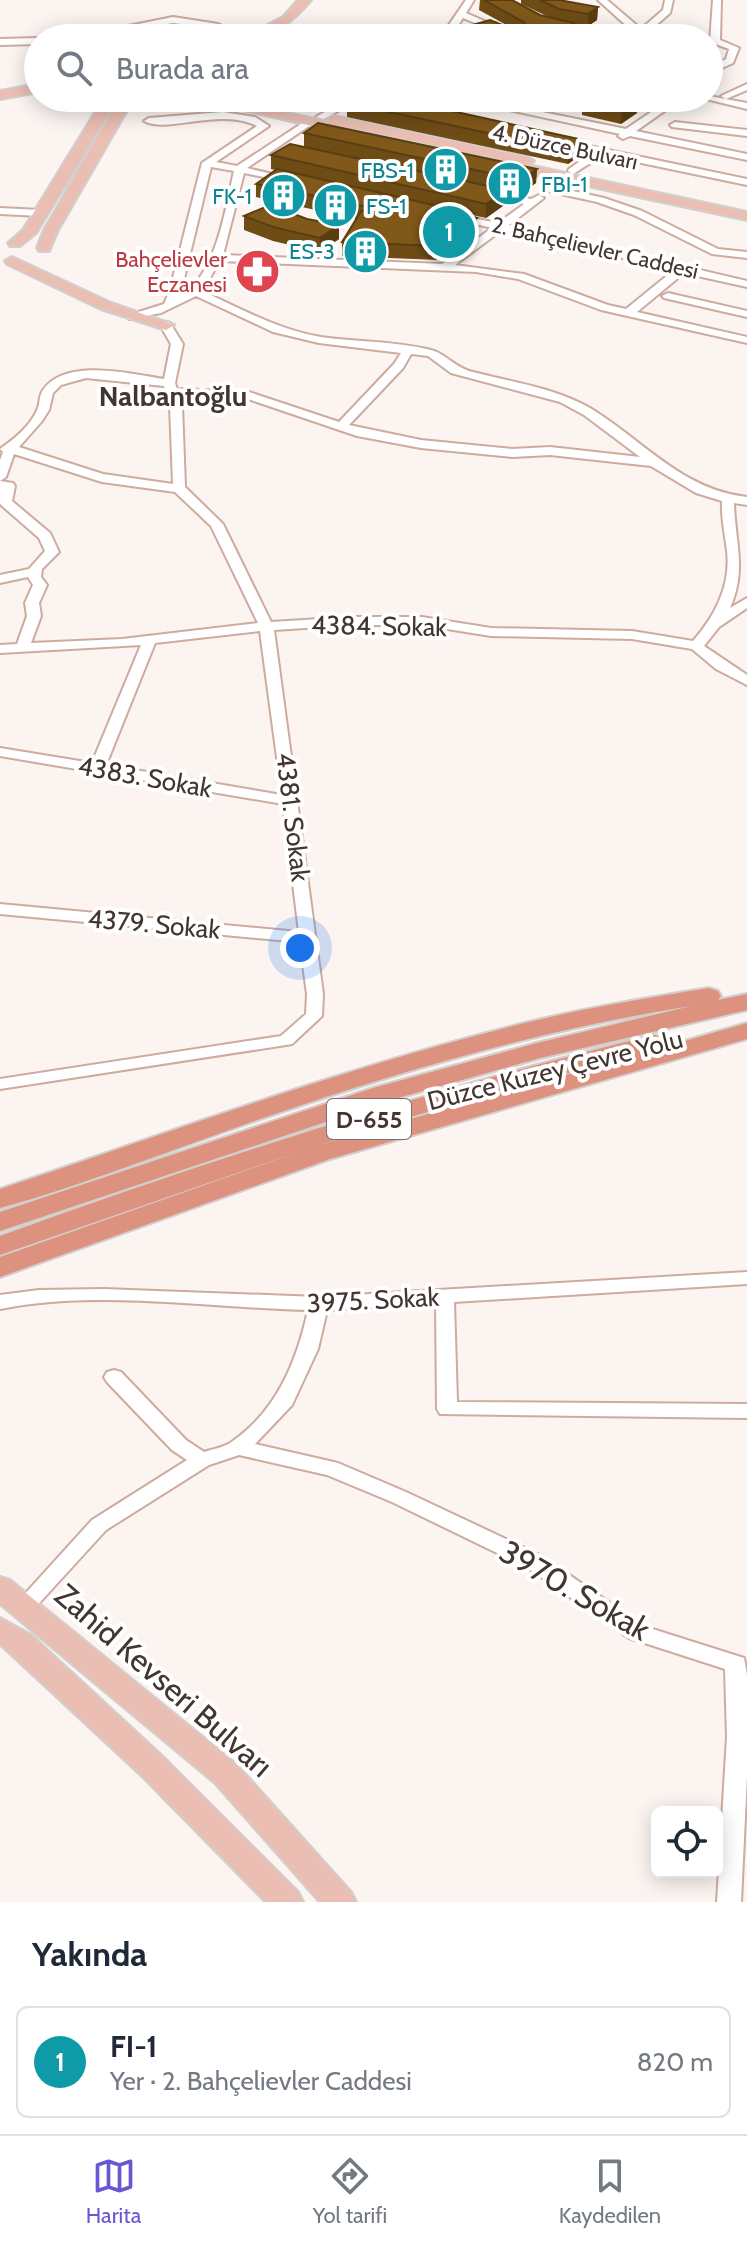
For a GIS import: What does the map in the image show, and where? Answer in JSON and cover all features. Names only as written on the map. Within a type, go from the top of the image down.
[{"type":"highway","points":[[0,1199],[304,1095],[464,1048],[605,1012],[747,991]]},
{"type":"highway","name":"Düzce Kuzey Çevre Yolu","points":[[0,1222],[314,1113],[405,1086],[556,1045],[747,1002]]},
{"type":"highway","name":"Düzce Kuzey Çevre Yolu","points":[[0,1246],[187,1177],[438,1098],[570,1063],[747,1022]]},
{"type":"highway","points":[[0,1267],[321,1153],[747,1031]]},
{"type":"main road","points":[[281,24],[305,0]]},
{"type":"main road","points":[[302,24],[321,0]]},
{"type":"main road","points":[[0,97],[24,93]]},
{"type":"main road","points":[[4,253],[29,233],[102,112]]},
{"type":"main road","points":[[4,253],[33,260],[44,252],[51,230],[119,112]]},
{"type":"main road","name":"4. Düzce Bulvarı","points":[[273,112],[747,209]]},
{"type":"main road","name":"4. Düzce Bulvarı","points":[[285,112],[316,120]]},
{"type":"main road","name":"4. Düzce Bulvarı","points":[[569,174],[747,216]]},
{"type":"main road","points":[[44,252],[60,269],[140,316]]},
{"type":"main road","points":[[4,253],[166,325]]},
{"type":"main road","name":"Zahid Kevseri Bulvarı","points":[[12,1597],[226,1774],[340,1902]]},
{"type":"main road","points":[[0,1629],[21,1643],[152,1766],[287,1902]]},
{"type":"street","points":[[454,24],[470,0]]},
{"type":"street","points":[[591,0],[622,24]]},
{"type":"street","points":[[602,0],[626,24]]},
{"type":"street","points":[[653,24],[667,11],[669,0]]},
{"type":"street","points":[[714,24],[717,0]]},
{"type":"street","points":[[461,14],[485,24]]},
{"type":"street","points":[[151,24],[173,20],[201,24]]},
{"type":"street","points":[[723,41],[747,39]]},
{"type":"street","points":[[0,42],[24,42]]},
{"type":"street","points":[[723,45],[734,48],[730,61],[723,64]]},
{"type":"street","points":[[726,96],[747,87]]},
{"type":"street","points":[[726,96],[747,103]]},
{"type":"street","points":[[723,99],[747,103]]},
{"type":"street","points":[[140,316],[196,292],[217,258],[240,168],[268,147],[331,112]]},
{"type":"street","points":[[524,112],[747,155]]},
{"type":"street","points":[[540,112],[747,164]]},
{"type":"street","points":[[444,268],[503,227],[569,174],[658,112]]},
{"type":"street","points":[[149,121],[229,114],[263,124],[262,129],[207,163],[170,304]]},
{"type":"street","points":[[675,125],[703,129],[728,125],[747,133]]},
{"type":"street","points":[[556,142],[747,182]]},
{"type":"street","points":[[726,151],[747,142]]},
{"type":"street","points":[[268,147],[284,151]]},
{"type":"street","points":[[207,163],[302,182]]},
{"type":"street","points":[[551,189],[600,200],[638,213],[716,252],[747,255]]},
{"type":"street","points":[[471,190],[533,203]]},
{"type":"street","points":[[0,211],[41,213]]},
{"type":"street","name":"2. Bahçelievler Caddesi","points":[[441,213],[747,284]]},
{"type":"street","points":[[217,258],[444,268],[520,276],[605,308],[747,340]]},
{"type":"street","points":[[629,313],[682,269]]},
{"type":"street","points":[[176,290],[196,292],[277,330],[319,340],[431,353],[455,371],[475,378],[564,399],[588,412],[654,462],[700,490],[747,501]]},
{"type":"street","points":[[668,296],[747,314]]},
{"type":"street","points":[[3,446],[91,475],[133,484],[179,488],[171,388],[177,344],[166,325]]},
{"type":"street","points":[[341,426],[399,366],[408,350]]},
{"type":"street","points":[[3,446],[25,438],[43,410],[48,391],[65,378],[89,373],[171,388],[249,396],[341,426],[421,444],[512,453],[550,451],[654,462]]},
{"type":"street","points":[[0,477],[3,446]]},
{"type":"street","points":[[0,485],[9,486],[5,502],[45,536],[52,552],[35,572],[34,577],[40,585],[32,603],[34,616],[22,648]]},
{"type":"street","name":"4381. Sokak","points":[[0,1084],[286,1040],[314,1016],[315,994],[270,639],[217,524],[179,488]]},
{"type":"street","points":[[717,623],[734,568],[726,517],[728,499]]},
{"type":"street","points":[[0,579],[35,572]]},
{"type":"street","points":[[696,646],[717,623],[747,602]]},
{"type":"street","name":"4384. Sokak","points":[[0,649],[150,639],[266,626],[422,621],[491,632],[632,635],[696,646],[747,681]]},
{"type":"street","points":[[97,769],[150,639]]},
{"type":"street","name":"4383. Sokak","points":[[0,752],[291,801]]},
{"type":"street","name":"4379. Sokak","points":[[0,909],[308,938]]},
{"type":"street","name":"3975. Sokak","points":[[0,1302],[31,1295],[123,1295],[319,1304],[747,1278]]},
{"type":"street","points":[[445,1297],[447,1409],[747,1411]]},
{"type":"street","points":[[12,1597],[99,1525],[202,1460],[239,1448],[282,1405],[309,1349],[319,1304]]},
{"type":"street","points":[[114,1377],[179,1445],[202,1460]]},
{"type":"street","name":"3970. Sokak","points":[[239,1448],[331,1468],[399,1497],[535,1562],[636,1632],[742,1664],[729,1902]]},
{"type":"building","points":[[484,0],[512,0],[540,15],[574,23],[525,24]]},
{"type":"building","points":[[540,0],[598,7],[588,14],[559,9]]},
{"type":"building","points":[[490,20],[500,24],[476,24]]},
{"type":"building","points":[[389,112],[456,112],[583,140],[568,150]]},
{"type":"building","points":[[318,123],[537,169],[522,180],[304,133]]},
{"type":"building","points":[[290,144],[507,190],[486,204],[271,155]]},
{"type":"building","points":[[277,169],[472,214],[469,216],[477,218],[463,228],[441,223],[437,246],[342,242],[360,213],[368,207],[256,184]]},
{"type":"building","points":[[270,205],[307,219],[339,225],[320,238],[273,227],[244,216]]},
{"type":"place","name":"FBS-1","points":[[445,170]]},
{"type":"place","name":"FBI-1","points":[[510,184]]},
{"type":"place","name":"FK-1","points":[[283,196]]},
{"type":"place","name":"FS-1","points":[[335,206]]},
{"type":"place","name":"FI-1","points":[[449,232]]},
{"type":"place","name":"ES-3","points":[[366,251]]},
{"type":"place","name":"Bahçelievler Eczanesi","points":[[258,272]]},
{"type":"district","name":"Nalbantoğlu","points":[[173,396]]}]
